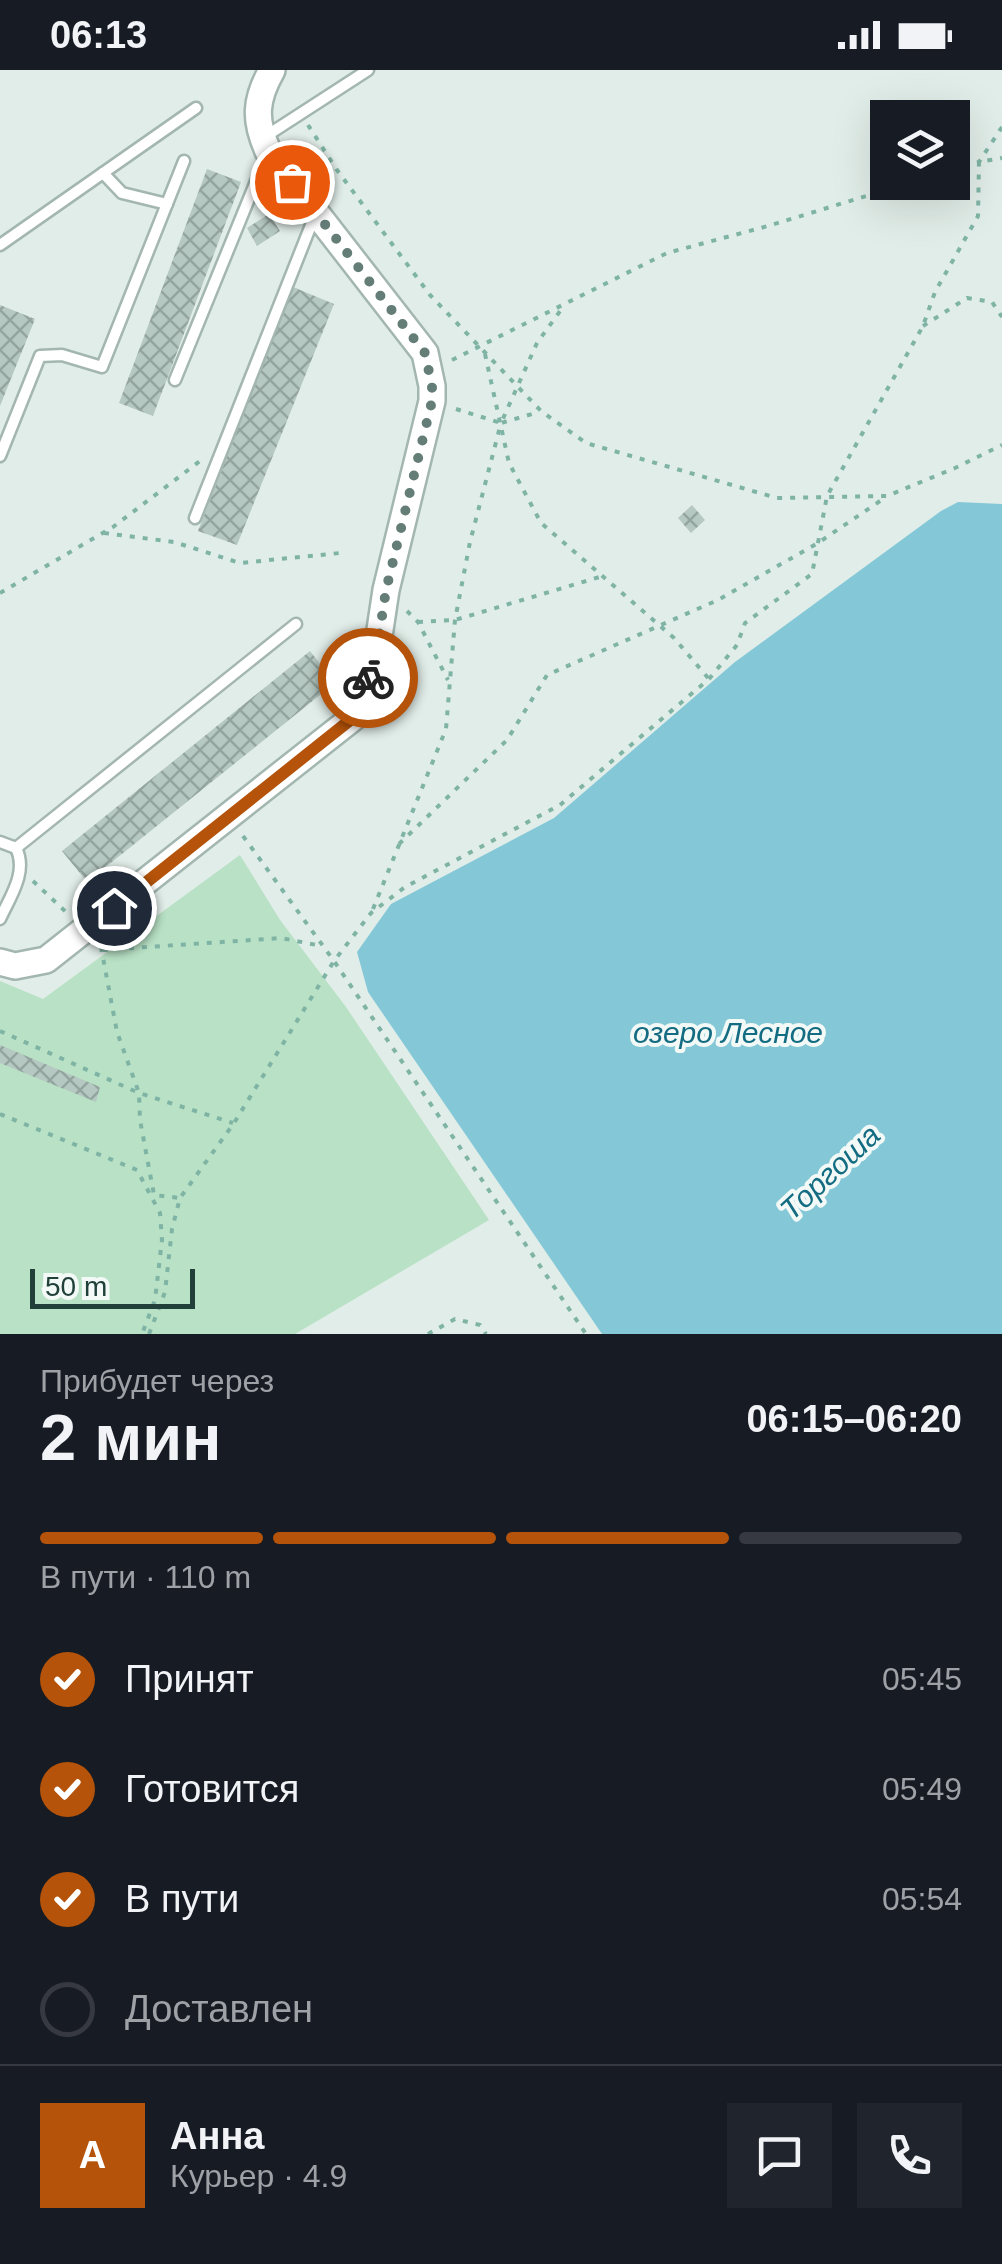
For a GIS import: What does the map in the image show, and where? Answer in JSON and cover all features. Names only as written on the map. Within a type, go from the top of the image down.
[{"type":"street","points":[[0,962],[15,966],[46,960],[95,940],[228,816],[354,717],[376,656],[386,590],[432,401],[430,372],[425,353],[265,145],[257,120],[262,88],[272,70]]},
{"type":"lane","points":[[175,380],[265,145],[301,114],[368,70]]},
{"type":"lane","points":[[0,245],[196,108]]},
{"type":"lane","points":[[0,456],[40,356],[62,355],[102,367],[184,160]]},
{"type":"lane","points":[[103,173],[122,193],[167,204]]},
{"type":"lane","points":[[195,518],[316,214]]},
{"type":"lane","points":[[16,848],[296,624]]},
{"type":"lane","points":[[0,842],[16,848],[22,870],[0,919]]},
{"type":"path","points":[[301,114],[337,170],[430,296],[541,411],[586,444],[777,498],[888,496]]},
{"type":"path","points":[[150,1334],[165,1292],[172,1229],[180,1198],[234,1124],[334,961],[371,913],[405,887],[560,805],[709,679],[737,645],[745,623],[812,574],[828,496],[923,326],[935,292],[978,216],[979,162],[1002,127]]},
{"type":"path","points":[[970,165],[1002,158]]},
{"type":"path","points":[[430,372],[666,253],[870,195]]},
{"type":"path","points":[[923,326],[968,298],[992,302],[1002,317]]},
{"type":"path","points":[[371,913],[446,729],[456,620],[470,542],[501,423],[536,344],[565,304]]},
{"type":"path","points":[[485,354],[509,463],[541,523],[674,638],[709,679]]},
{"type":"path","points":[[432,401],[501,423],[541,411]]},
{"type":"path","points":[[0,593],[104,532],[223,444]]},
{"type":"path","points":[[399,844],[506,740],[547,676],[718,600],[818,543],[888,496],[1002,446]]},
{"type":"path","points":[[104,532],[174,542],[240,563],[340,553]]},
{"type":"path","points":[[418,622],[456,620],[603,576]]},
{"type":"path","points":[[386,590],[418,622],[450,683]]},
{"type":"path","points":[[228,816],[334,961],[586,1334]]},
{"type":"path","points":[[22,870],[95,940],[117,1032],[138,1092],[154,1195],[180,1198]]},
{"type":"path","points":[[95,940],[280,938],[323,946]]},
{"type":"path","points":[[0,1032],[138,1092],[234,1124]]},
{"type":"path","points":[[0,1114],[137,1170],[160,1213],[162,1240],[155,1300],[142,1334]]},
{"type":"path","points":[[428,1334],[455,1320],[480,1325],[486,1334]]},
{"type":"green space","points":[[240,855],[280,920],[346,1007],[489,1220],[295,1334],[0,1334],[0,981],[43,999]]},
{"type":"water","name":"озеро Лесное","points":[[958,502],[1002,504],[1002,1334],[602,1334],[368,992],[357,952],[391,904],[554,818],[735,662]]},
{"type":"building","points":[[207,169],[241,182],[153,416],[119,403]]},
{"type":"building","points":[[269,214],[280,231],[257,246],[247,228]]},
{"type":"building","points":[[293,287],[334,304],[237,545],[198,531]]},
{"type":"building","points":[[0,305],[35,319],[0,406]]},
{"type":"building","points":[[692,505],[705,520],[691,533],[678,518]]},
{"type":"building","points":[[310,651],[335,683],[87,882],[62,851]]},
{"type":"building","points":[[0,1045],[100,1087],[96,1102],[0,1063]]},
{"type":"way so far","points":[[292,182],[425,353],[430,372],[432,401],[368,678]]},
{"type":"route","points":[[114,908],[354,717],[368,678]]},
{"type":"water label","name":"Торгоша","points":[[830,1172]]}]
